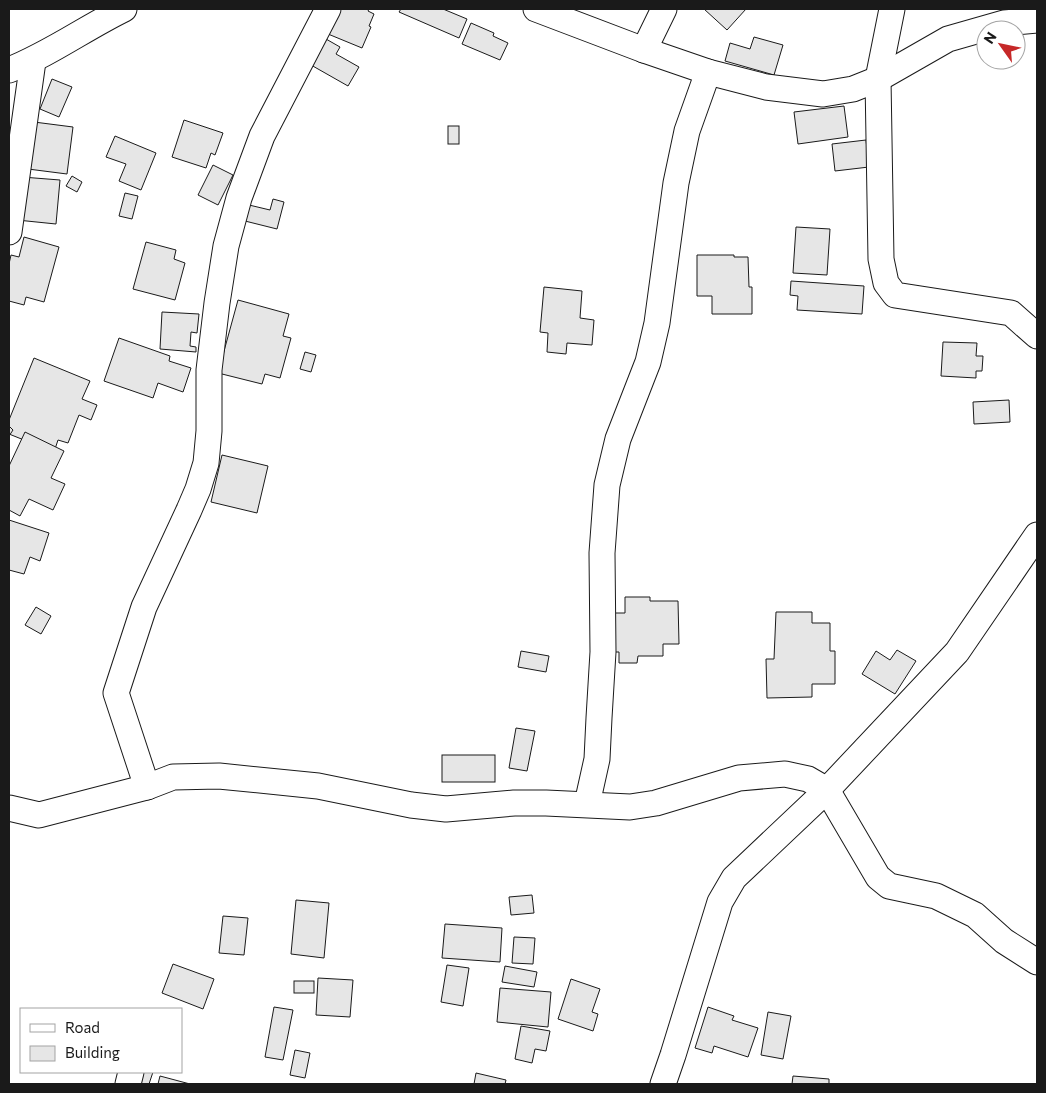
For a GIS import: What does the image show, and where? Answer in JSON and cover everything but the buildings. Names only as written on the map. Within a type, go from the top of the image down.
[{"type":"street","points":[[9,70],[33,60],[100,16],[124,9]]},
{"type":"street","points":[[148,787],[116,693],[144,607],[190,510],[206,463],[209,431],[210,370],[217,302],[226,246],[239,198],[262,136],[328,9]]},
{"type":"street","points":[[536,9],[708,72],[766,87],[823,94],[853,89],[878,79],[948,39],[1004,23],[1037,20]]},
{"type":"street","points":[[644,50],[664,9]]},
{"type":"street","points":[[892,9],[878,79],[881,259],[886,284],[895,295],[1011,313],[1037,336]]},
{"type":"street","points":[[9,232],[33,60]]},
{"type":"street","points":[[587,804],[597,759],[600,718],[602,553],[607,485],[618,439],[648,362],[657,323],[676,183],[687,130],[708,72]]},
{"type":"street","points":[[663,1084],[720,902],[734,878],[826,790],[958,652],[1037,535]]},
{"type":"street","points":[[9,808],[39,814],[148,787],[173,777],[219,776],[318,786],[411,805],[446,809],[514,803],[587,804],[630,807],[656,803],[739,778],[785,774],[808,779],[826,790],[878,877],[889,886],[936,896],[974,915],[1004,941],[1037,962]]}]
